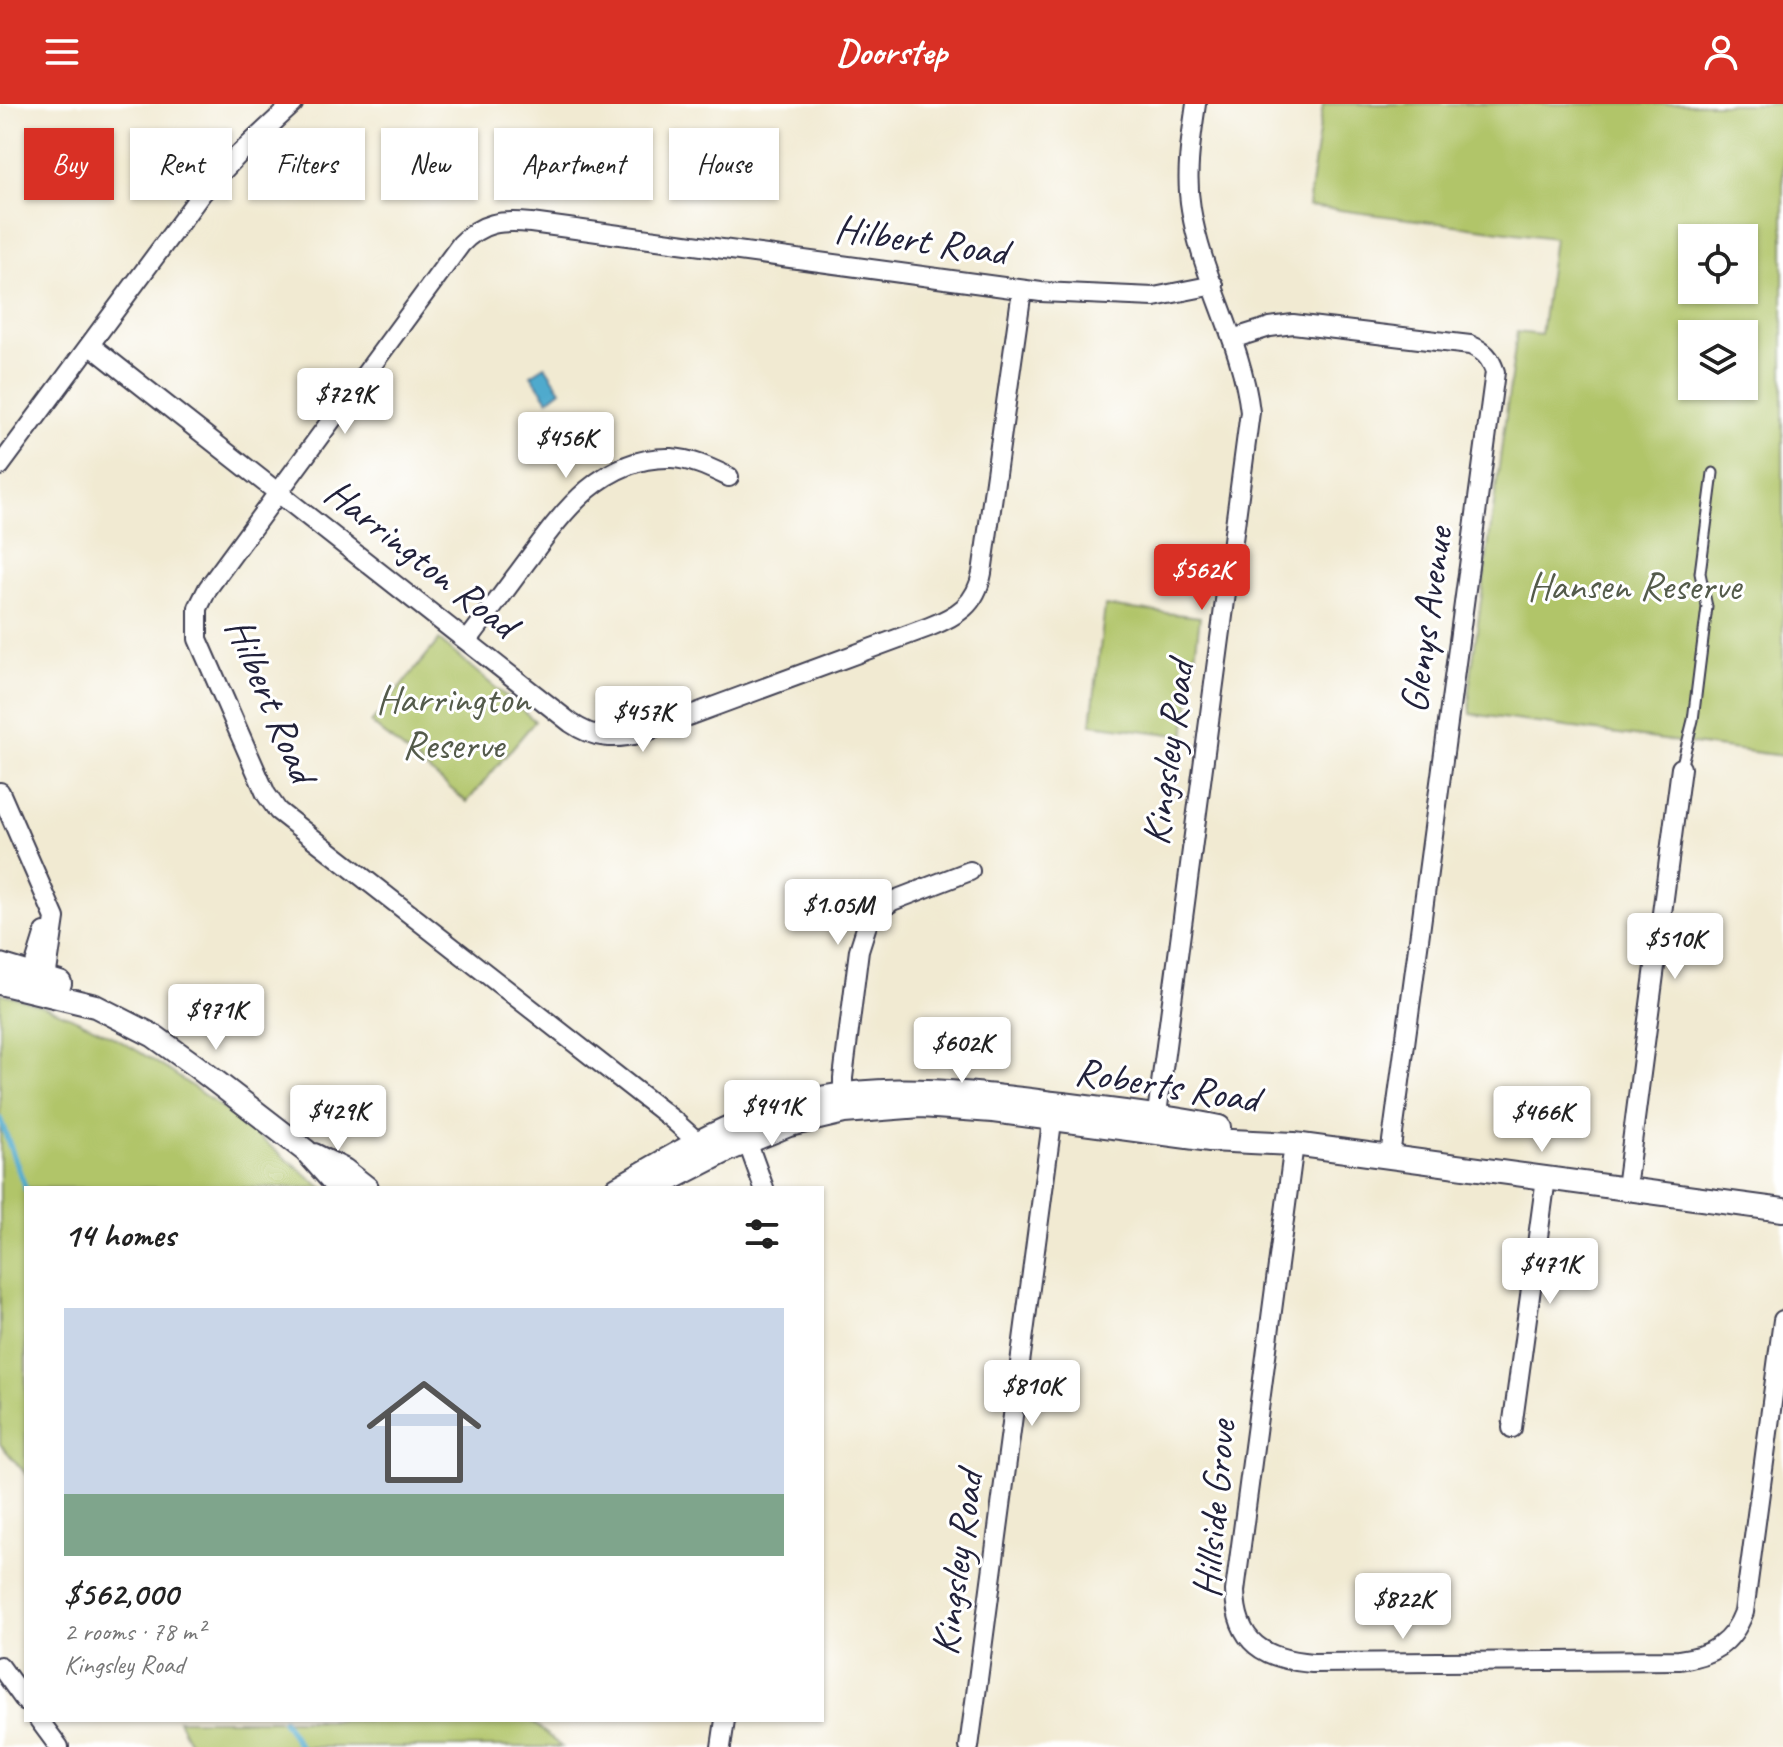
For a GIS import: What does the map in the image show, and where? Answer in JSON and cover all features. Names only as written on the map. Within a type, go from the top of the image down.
[{"type":"street","points":[[0,466],[202,193],[293,104]]},
{"type":"street","name":"Kingsley Road","points":[[1156,1125],[1250,412],[1247,387],[1194,228],[1188,161],[1196,104]]},
{"type":"street","name":"Hilbert Road","points":[[702,1152],[672,1119],[285,817],[266,794],[202,650],[196,628],[198,608],[208,588],[461,244],[479,228],[498,221],[1022,290],[1154,297],[1214,285]]},
{"type":"street","name":"Harrington Road","points":[[90,345],[582,730],[593,735],[619,738],[642,733],[954,617],[969,604],[980,582],[1022,290]]},
{"type":"street","name":"Glenys Avenue","points":[[1232,339],[1270,327],[1293,324],[1455,343],[1483,351],[1491,359],[1495,372],[1390,1156]]},
{"type":"street","points":[[468,640],[564,511],[590,487],[616,470],[643,461],[670,458],[695,462],[729,477]]},
{"type":"street","points":[[1626,1188],[1681,768]]},
{"type":"street","points":[[0,792],[46,894],[48,920],[38,981]]},
{"type":"street","points":[[843,1103],[859,950],[867,925],[880,909],[892,901],[970,871]]},
{"type":"street","points":[[0,965],[38,981]]},
{"type":"street","points":[[0,983],[61,983],[95,1006],[177,1051],[306,1151],[337,1186]]},
{"type":"street","name":"Roberts Road","points":[[622,1186],[744,1132],[789,1125],[843,1103],[1053,1111],[1156,1125],[1210,1140],[1294,1144],[1783,1210]]},
{"type":"street","name":"Kingsley Road","points":[[969,1747],[1053,1111]]},
{"type":"street","points":[[744,1132],[763,1186]]},
{"type":"street","name":"Hillside Grove","points":[[1294,1144],[1235,1591],[1237,1613],[1247,1635],[1273,1657],[1312,1663],[1647,1660],[1693,1658],[1713,1652],[1733,1634],[1744,1612],[1783,1320]]},
{"type":"street","points":[[306,1151],[344,1170],[364,1186]]},
{"type":"street","name":"Roberts Road","points":[[657,1186],[702,1152]]},
{"type":"street","points":[[1512,1428],[1546,1178]]},
{"type":"street","points":[[0,1666],[24,1699]]},
{"type":"street","points":[[40,1722],[59,1747]]},
{"type":"street","points":[[721,1747],[725,1722]]},
{"type":"lane","points":[[1681,768],[1693,720],[1707,607],[1700,573],[1713,473]]},
{"type":"green space","name":"Hansen Reserve","points":[[1323,104],[1783,104],[1783,756],[1471,714],[1469,690],[1517,332],[1541,335],[1554,238],[1308,206]]},
{"type":"green space","points":[[1105,606],[1200,617],[1185,736],[1091,724]]},
{"type":"green space","name":"Harrington Reserve","points":[[439,640],[535,721],[467,802],[371,723]]},
{"type":"green space","points":[[0,993],[91,1026],[133,1048],[210,1099],[320,1186],[24,1186],[24,1472],[0,1444]]},
{"type":"green space","points":[[179,1722],[532,1722],[562,1747],[192,1747]]},
{"type":"water","points":[[545,366],[561,390],[548,400],[531,375]]},
{"type":"waterway","points":[[0,1119],[25,1186]]},
{"type":"waterway","points":[[284,1722],[300,1747]]}]
